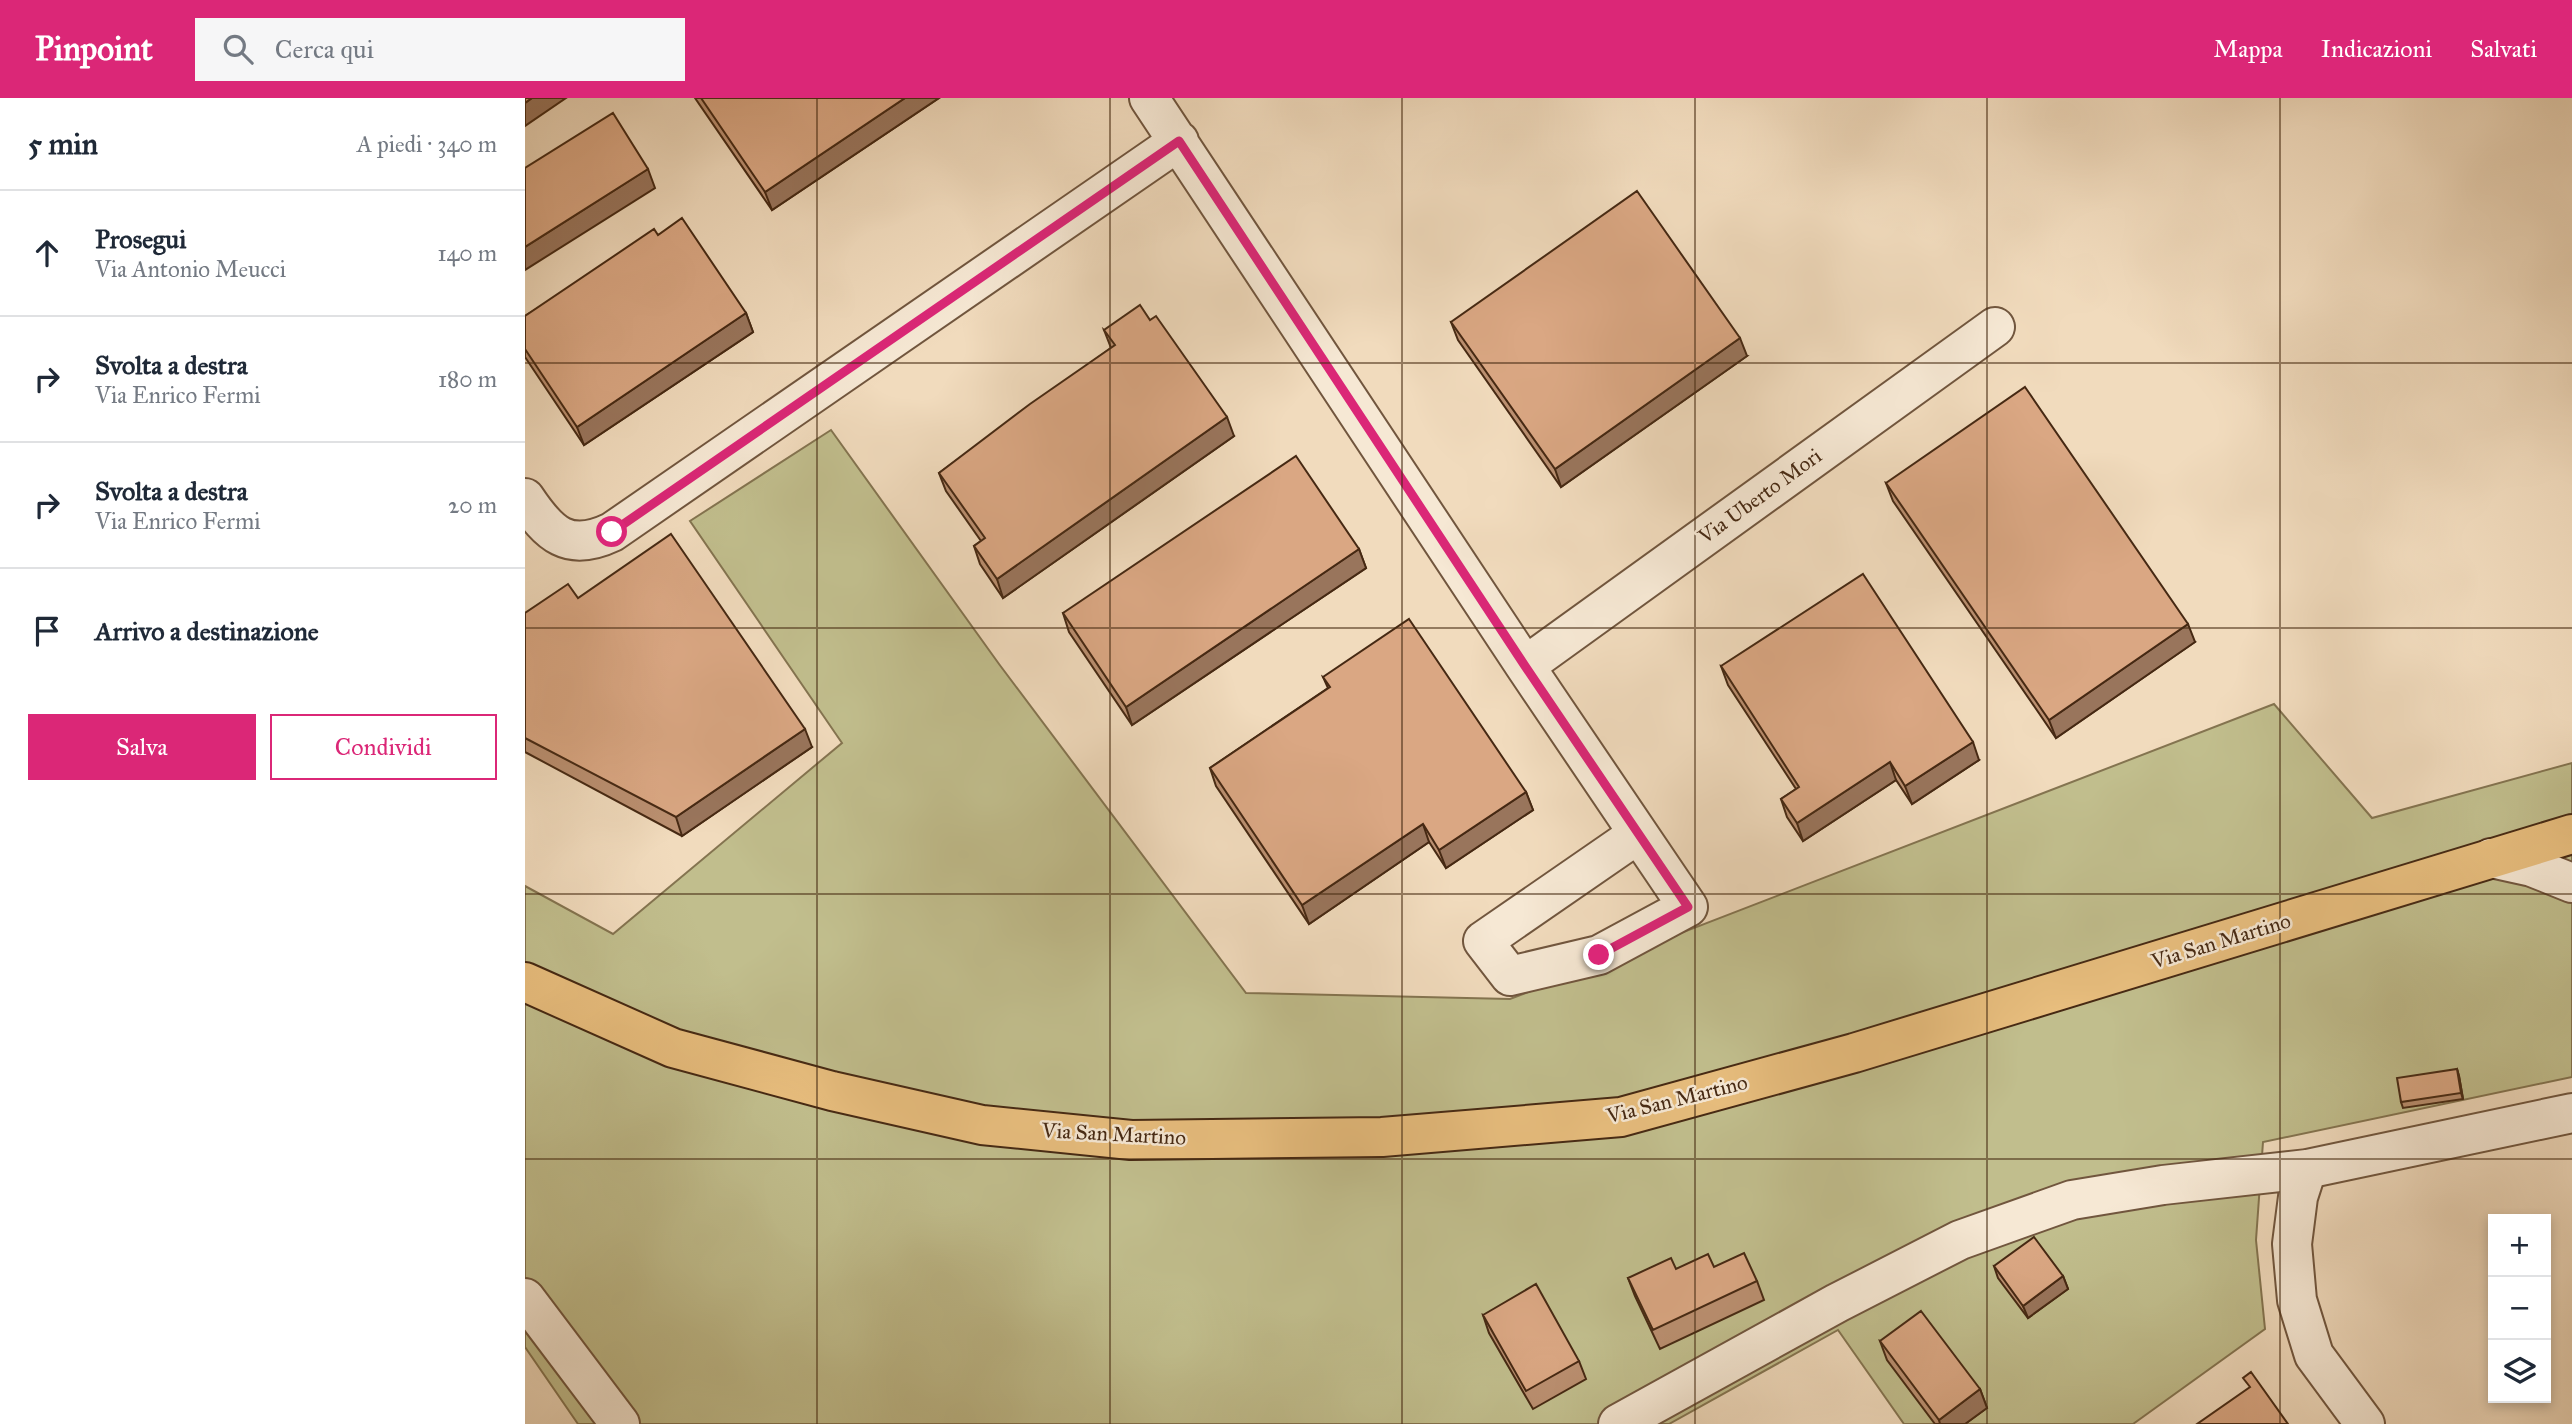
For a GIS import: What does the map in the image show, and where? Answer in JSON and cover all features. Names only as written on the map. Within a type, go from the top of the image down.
[{"type":"main road","name":"Via San Martino","points":[[525,982],[673,1048],[832,1091],[982,1125],[1131,1140],[1382,1137],[1621,1116],[1854,1053],[2572,834]]},
{"type":"street","points":[[1149,98],[1688,907],[1599,955],[1510,976],[1483,941],[1638,834]]},
{"type":"street","points":[[525,498],[546,528],[561,537],[587,541],[596,540],[612,532],[1179,141]]},
{"type":"street","name":"Via Uberto Mori","points":[[1525,666],[1995,327]]},
{"type":"street","points":[[2491,858],[2532,867],[2572,883]]},
{"type":"street","points":[[1618,1424],[1837,1303],[1960,1240],[2072,1200],[2163,1185],[2307,1169],[2572,1113]]},
{"type":"street","points":[[2307,1169],[2298,1197],[2292,1244],[2297,1300],[2314,1356],[2365,1424]]},
{"type":"street","points":[[525,1298],[620,1424]]},
{"type":"shaded area","points":[[831,430],[999,664],[1246,993],[1510,999],[2274,704],[2372,818],[2572,763],[2572,1077],[2263,1142],[2256,1240],[2265,1329],[2133,1424],[1904,1424],[1838,1330],[1669,1424],[578,1424],[525,1347],[525,886],[613,934],[842,743],[690,521]]},
{"type":"building","points":[[701,98],[905,98],[765,192]]},
{"type":"building","points":[[613,113],[648,169],[525,247],[525,168]]},
{"type":"building","points":[[1637,191],[1740,338],[1555,469],[1451,322]]},
{"type":"building","points":[[682,218],[746,313],[577,427],[525,349],[525,316],[654,229],[658,235]]},
{"type":"building","points":[[1140,305],[1150,320],[1156,316],[1227,417],[997,579],[974,546],[985,538],[939,473],[1030,404],[1115,345],[1104,330]]},
{"type":"building","points":[[2025,387],[2188,624],[2049,720],[1886,483]]},
{"type":"building","points":[[1296,456],[1359,549],[1126,707],[1063,613]]},
{"type":"building","points":[[671,534],[805,729],[676,817],[525,738],[525,613],[568,584],[578,598]]},
{"type":"building","points":[[1863,574],[1973,742],[1905,786],[1890,762],[1797,823],[1781,799],[1799,787],[1721,666]]},
{"type":"building","points":[[1409,619],[1526,792],[1439,850],[1423,824],[1302,905],[1210,768],[1330,687],[1323,677]]},
{"type":"building","points":[[2457,1069],[2461,1093],[2401,1102],[2397,1078]]},
{"type":"building","points":[[2034,1237],[2063,1276],[2023,1306],[1994,1266]]},
{"type":"building","points":[[1744,1253],[1757,1281],[1653,1330],[1628,1278],[1671,1258],[1676,1269],[1708,1254],[1714,1267]]},
{"type":"building","points":[[1536,1284],[1579,1361],[1526,1391],[1483,1315]]},
{"type":"building","points":[[1921,1311],[1980,1389],[1939,1420],[1880,1341]]},
{"type":"building","points":[[2251,1372],[2288,1424],[2197,1424],[2250,1387],[2243,1378]]},
{"type":"route","points":[[612,532],[1179,141],[1525,666],[1688,907],[1599,955]]}]
